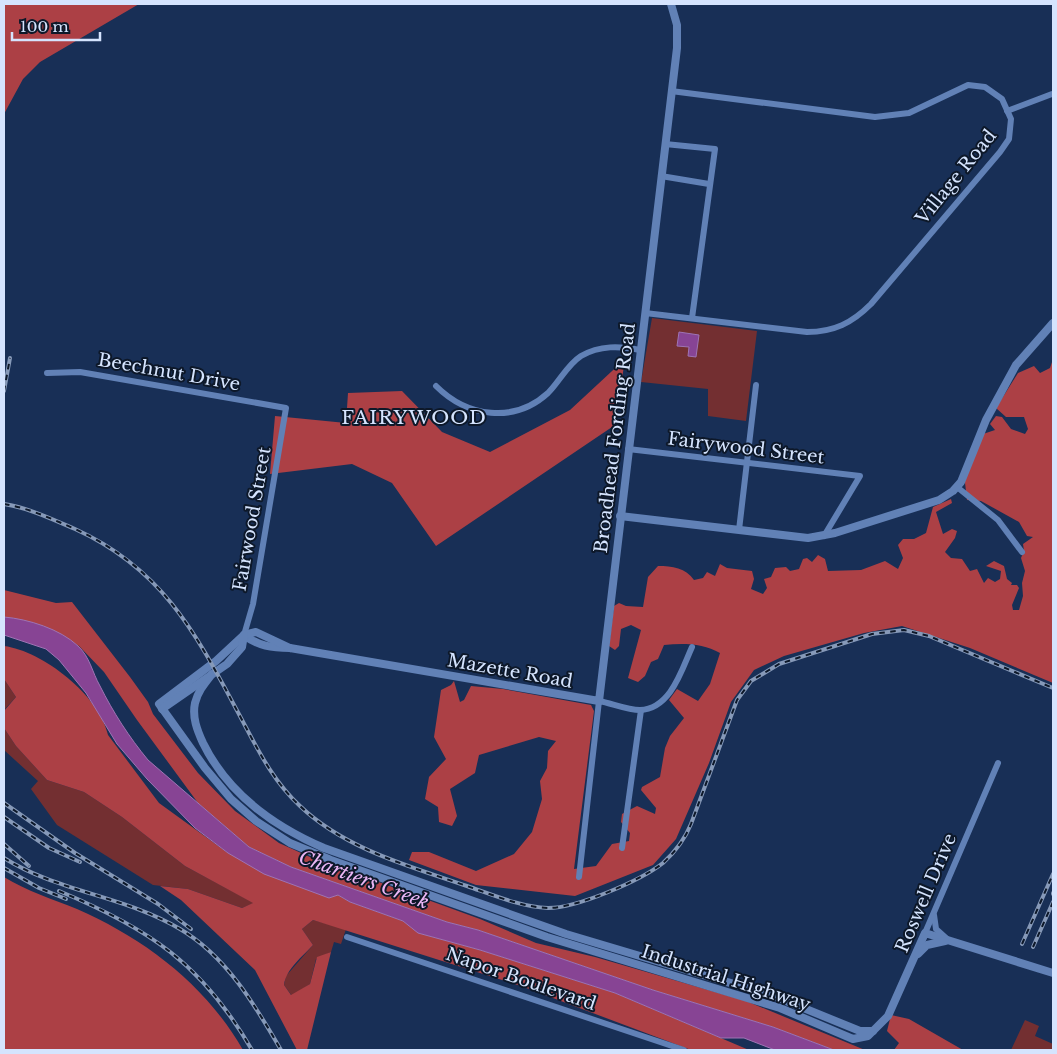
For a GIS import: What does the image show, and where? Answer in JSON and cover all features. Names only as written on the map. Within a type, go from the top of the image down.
[{"type":"street","name":"Broadhead Fording Road","points":[[579,877],[678,32],[671,4]]},
{"type":"street","name":"Village Road","points":[[645,313],[823,332],[840,328],[857,318],[1009,140],[1011,119],[1002,100],[986,88],[968,85],[958,88],[932,104],[909,113],[874,117],[848,112],[671,91]]},
{"type":"street","points":[[1007,111],[1052,94]]},
{"type":"street","points":[[665,144],[715,149],[692,318]]},
{"type":"street","points":[[661,176],[709,184]]},
{"type":"street","points":[[620,516],[808,538],[824,536],[926,505],[946,496],[957,487],[986,420],[1016,365],[1053,323]]},
{"type":"street","points":[[436,386],[452,400],[469,409],[486,413],[504,413],[520,409],[541,399],[552,389],[570,366],[587,353],[616,346],[640,350]]},
{"type":"street","name":"Beechnut Drive","points":[[47,373],[80,372],[286,408]]},
{"type":"street","points":[[739,530],[756,385]]},
{"type":"street","name":"Fairwood Street","points":[[160,706],[212,674],[239,652],[253,604],[286,408]]},
{"type":"street","name":"Fairywood Street","points":[[628,449],[860,476],[824,536]]},
{"type":"street","points":[[957,487],[998,520],[1022,552]]},
{"type":"street","name":"Mazette Road","points":[[244,635],[256,632],[290,648],[599,701],[641,710]]},
{"type":"street","points":[[160,706],[223,655],[244,635]]},
{"type":"street","points":[[622,848],[641,710],[658,703],[672,690],[692,647]]},
{"type":"street","name":"Industrial Highway","points":[[212,674],[198,692],[194,711],[198,732],[211,759],[228,781],[258,810],[293,834],[324,848],[566,934],[774,996],[860,1031],[874,1031]]},
{"type":"street","name":"Industrial Highway","points":[[160,706],[214,780],[238,806],[273,833],[302,848],[554,940],[775,1006],[853,1039],[862,1039],[874,1031]]},
{"type":"street","name":"Roswell Drive","points":[[874,1031],[888,1016],[998,762]]},
{"type":"street","points":[[934,911],[936,928],[949,941]]},
{"type":"street","points":[[925,933],[1053,973]]},
{"type":"street","name":"Napor Boulevard","points":[[347,936],[684,1050]]},
{"type":"street","points":[[914,959],[927,945],[949,941]]},
{"type":"shaded area","points":[[4,4],[139,4],[40,62],[23,79],[4,114]]},
{"type":"shaded area","points":[[652,318],[757,331],[746,421],[708,416],[708,389],[641,382]]},
{"type":"shaded area","points":[[679,332],[699,335],[696,357],[688,356],[689,347],[677,346]]},
{"type":"shaded area","points":[[625,359],[615,425],[436,546],[392,483],[352,464],[270,474],[275,416],[346,423],[348,393],[402,391],[442,432],[490,452],[570,410]]},
{"type":"shaded area","points":[[1053,359],[1053,683],[970,648],[902,626],[864,633],[784,656],[754,670],[731,702],[709,763],[676,839],[653,865],[575,896],[476,885],[409,860],[412,852],[429,852],[476,871],[514,854],[532,832],[542,799],[540,781],[547,768],[548,751],[556,741],[539,737],[479,755],[475,773],[450,789],[457,816],[452,826],[439,822],[438,807],[425,799],[429,777],[446,759],[434,737],[441,690],[451,685],[454,681],[460,702],[464,700],[471,686],[503,689],[591,705],[594,711],[574,869],[596,866],[612,844],[629,841],[630,833],[621,822],[622,814],[637,806],[655,814],[656,808],[641,790],[642,787],[660,777],[665,748],[670,736],[684,718],[669,700],[677,689],[698,701],[710,684],[720,653],[707,647],[693,644],[664,645],[658,659],[651,662],[645,676],[638,682],[628,678],[641,630],[631,625],[621,629],[619,646],[615,650],[609,646],[614,606],[619,603],[626,606],[643,607],[648,577],[658,566],[678,568],[694,580],[703,578],[707,572],[715,576],[720,564],[727,568],[752,571],[754,579],[751,589],[763,594],[767,588],[764,579],[771,577],[775,568],[786,567],[790,571],[799,569],[803,559],[807,558],[812,562],[818,555],[825,559],[828,571],[861,570],[885,561],[898,569],[903,558],[898,545],[903,539],[914,539],[926,533],[933,507],[951,499],[952,503],[936,512],[943,534],[952,529],[957,531],[955,538],[945,552],[951,558],[962,559],[970,571],[977,569],[984,583],[988,578],[995,582],[1000,579],[1001,571],[986,566],[994,561],[1004,566],[1007,579],[1012,583],[1011,585],[1017,585],[1019,588],[1012,605],[1013,610],[1019,610],[1023,596],[1022,583],[1025,571],[1021,558],[1024,551],[1023,544],[1033,537],[1027,536],[1019,522],[981,501],[967,500],[964,474],[983,434],[995,430],[990,424],[996,416],[1002,417],[1011,429],[1025,434],[1028,429],[1024,417],[1006,417],[996,408],[1018,373],[1034,366],[1040,373],[1050,368]]},
{"type":"shaded area","points":[[4,590],[56,603],[72,602],[130,677],[148,702],[153,714],[198,773],[235,811],[279,843],[310,857],[480,919],[536,943],[595,957],[746,1001],[865,1050],[834,1050],[773,1027],[653,990],[478,930],[447,922],[291,867],[249,847],[198,803],[104,672],[79,646],[50,629],[4,617]]},
{"type":"shaded area","points":[[4,617],[43,626],[71,640],[78,646],[88,660],[97,681],[116,715],[148,760],[249,847],[291,867],[447,922],[478,930],[653,990],[773,1027],[834,1050],[775,1050],[744,1038],[721,1038],[615,993],[480,950],[418,933],[403,921],[350,902],[338,895],[329,898],[264,874],[228,853],[195,828],[147,779],[117,744],[86,693],[59,660],[46,649],[4,635]]},
{"type":"shaded area","points":[[4,646],[36,657],[68,678],[94,705],[103,720],[108,735],[159,803],[228,853],[403,921],[419,933],[480,950],[615,993],[749,1050],[691,1050],[521,986],[313,920],[302,929],[313,945],[296,963],[285,979],[284,985],[291,995],[310,984],[317,957],[331,952],[307,1050],[297,1050],[255,970],[181,900],[160,886],[188,889],[242,908],[253,903],[185,866],[122,817],[84,792],[47,780],[16,746],[4,728],[4,711],[16,697],[4,679]]},
{"type":"shaded area","points":[[4,679],[16,697],[4,710]]},
{"type":"shaded area","points":[[4,728],[16,746],[47,780],[84,792],[122,817],[185,866],[254,903],[242,908],[188,889],[153,885],[57,825],[31,789],[38,781],[4,750]]},
{"type":"shaded area","points":[[4,877],[31,891],[102,921],[149,949],[192,984],[211,1004],[243,1050],[4,1050]]},
{"type":"shaded area","points":[[313,920],[346,929],[341,944],[334,942],[331,952],[316,959],[310,984],[292,996],[284,985],[286,976],[313,945],[302,929]]},
{"type":"shaded area","points":[[891,1015],[909,1019],[963,1050],[894,1050],[899,1043],[887,1031]]},
{"type":"shaded area","points":[[1025,1020],[1039,1026],[1035,1036],[1053,1044],[1052,1050],[1011,1050]]},
{"type":"railway","points":[[4,391],[10,358]]},
{"type":"railway","points":[[4,504],[22,508],[75,529],[133,564],[155,585],[193,633],[274,776],[290,796],[318,821],[337,834],[379,855],[497,897],[538,907],[548,908],[575,904],[608,892],[653,870],[676,850],[689,830],[737,700],[751,681],[779,664],[872,634],[904,630],[929,636],[1053,688]]},
{"type":"railway","points":[[4,803],[75,853],[158,904],[191,929]]},
{"type":"railway","points":[[4,817],[49,848],[80,862]]},
{"type":"railway","points":[[4,844],[29,866]]},
{"type":"railway","points":[[4,858],[47,879],[159,918],[196,940],[212,953],[238,983],[261,1016],[281,1050]]},
{"type":"railway","points":[[4,868],[39,888],[66,899]]},
{"type":"railway","points":[[1022,944],[1053,874]]},
{"type":"railway","points":[[59,891],[121,920],[147,935],[171,953],[214,994],[252,1050]]},
{"type":"railway","points":[[1033,947],[1053,902]]},
{"type":"district","name":"FAIRYWOOD","points":[[414,417]]},
{"type":"water label","name":"Chartiers Creek","points":[[364,879]]}]
